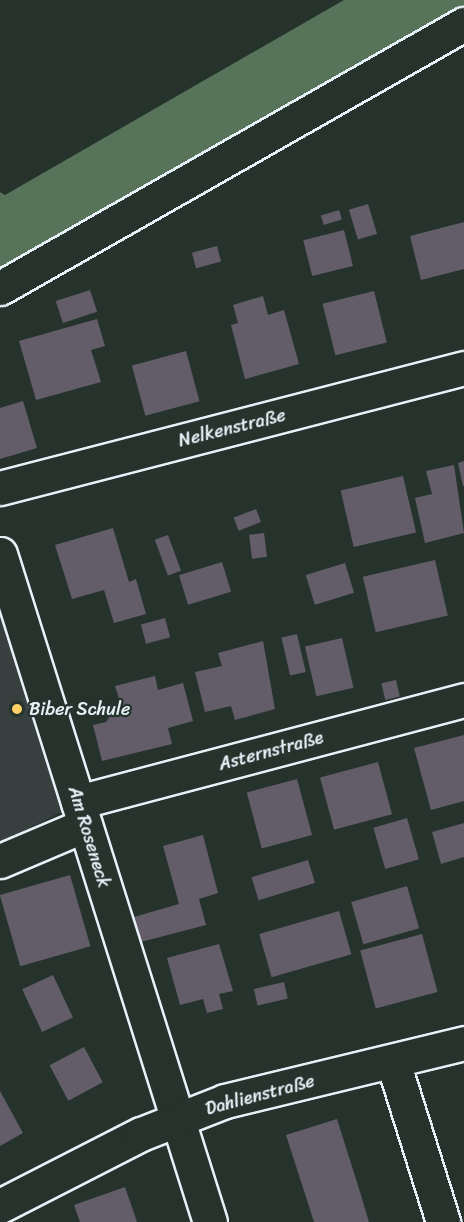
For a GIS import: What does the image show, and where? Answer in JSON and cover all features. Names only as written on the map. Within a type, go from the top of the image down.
[{"type":"street","points":[[0,288],[464,24]]},
{"type":"street","name":"Nelkenstraße","points":[[0,488],[464,368]]},
{"type":"street","name":"Am Roseneck","points":[[0,554],[210,1222]]},
{"type":"street","name":"Asternstraße","points":[[0,861],[81,813],[464,700]]},
{"type":"street","name":"Dahlienstraße","points":[[0,1206],[178,1120],[225,1101],[464,1043]]},
{"type":"street","points":[[393,1062],[443,1222]]},
{"type":"shaded area","name":"Biber Schule","points":[[0,608],[67,809],[0,843]]},
{"type":"green space","points":[[344,0],[464,0],[464,24],[0,288],[0,192],[5,195]]},
{"type":"building","points":[[368,204],[377,234],[358,239],[349,210]]},
{"type":"building","points":[[339,210],[342,220],[324,225],[321,216]]},
{"type":"building","points":[[464,222],[464,269],[421,280],[410,236]]},
{"type":"building","points":[[344,230],[353,266],[312,276],[303,240]]},
{"type":"building","points":[[217,246],[221,261],[196,268],[192,253]]},
{"type":"building","points":[[90,290],[97,312],[63,323],[56,301]]},
{"type":"building","points":[[374,291],[387,342],[335,355],[323,304]]},
{"type":"building","points":[[263,296],[268,315],[284,310],[299,364],[245,379],[231,325],[238,323],[233,305]]},
{"type":"building","points":[[97,319],[105,346],[91,350],[101,382],[36,400],[19,341]]},
{"type":"building","points":[[186,351],[199,401],[145,416],[132,365]]},
{"type":"building","points":[[23,401],[37,448],[0,459],[0,408]]},
{"type":"building","points":[[464,461],[464,486],[463,486],[458,463]]},
{"type":"building","points":[[454,465],[464,533],[425,543],[415,498],[432,494],[426,471]]},
{"type":"building","points":[[403,476],[416,533],[354,547],[341,490]]},
{"type":"building","points":[[256,509],[261,522],[239,531],[234,518]]},
{"type":"building","points":[[113,528],[129,582],[136,579],[146,614],[114,623],[104,590],[72,599],[55,545]]},
{"type":"building","points":[[264,533],[267,557],[252,559],[249,535]]},
{"type":"building","points":[[168,535],[181,571],[168,575],[155,540]]},
{"type":"building","points":[[435,560],[448,616],[376,632],[363,577]]},
{"type":"building","points":[[222,562],[231,592],[188,605],[179,575]]},
{"type":"building","points":[[345,563],[354,593],[315,605],[306,575]]},
{"type":"building","points":[[165,618],[170,637],[146,644],[141,624]]},
{"type":"building","points":[[297,634],[306,672],[290,676],[281,638]]},
{"type":"building","points":[[342,638],[353,688],[316,696],[305,647]]},
{"type":"building","points":[[263,641],[275,709],[235,720],[231,706],[205,712],[195,672],[222,666],[218,653]]},
{"type":"building","points":[[155,676],[158,690],[183,683],[193,721],[168,728],[172,744],[102,761],[93,725],[106,722],[120,702],[115,686]]},
{"type":"building","points":[[396,680],[400,697],[385,700],[381,683]]},
{"type":"building","points":[[464,735],[464,801],[431,810],[414,748]]},
{"type":"building","points":[[378,762],[392,814],[334,830],[320,778]]},
{"type":"building","points":[[297,779],[312,835],[262,848],[247,792]]},
{"type":"building","points":[[407,818],[419,859],[385,869],[373,828]]},
{"type":"building","points":[[464,823],[464,857],[441,864],[432,832]]},
{"type":"building","points":[[203,835],[218,893],[199,899],[206,925],[141,942],[134,917],[179,904],[163,846]]},
{"type":"building","points":[[308,860],[315,883],[259,900],[252,877]]},
{"type":"building","points":[[70,875],[90,946],[20,966],[0,895]]},
{"type":"building","points":[[407,886],[419,928],[363,944],[351,902]]},
{"type":"building","points":[[339,911],[351,954],[272,977],[259,934]]},
{"type":"building","points":[[422,934],[438,992],[376,1009],[360,951]]},
{"type":"building","points":[[219,944],[233,991],[219,994],[223,1009],[207,1013],[203,999],[180,1005],[167,958]]},
{"type":"building","points":[[53,975],[73,1018],[42,1032],[22,989]]},
{"type":"building","points":[[284,982],[288,999],[258,1006],[254,989]]},
{"type":"building","points":[[84,1047],[103,1082],[68,1101],[50,1065]]},
{"type":"building","points":[[0,1091],[23,1133],[0,1146]]},
{"type":"building","points":[[337,1119],[369,1222],[314,1222],[286,1135]]},
{"type":"building","points":[[125,1187],[137,1222],[80,1222],[74,1205]]},
{"type":"place","name":"Biber Schule","points":[[17,709]]}]
